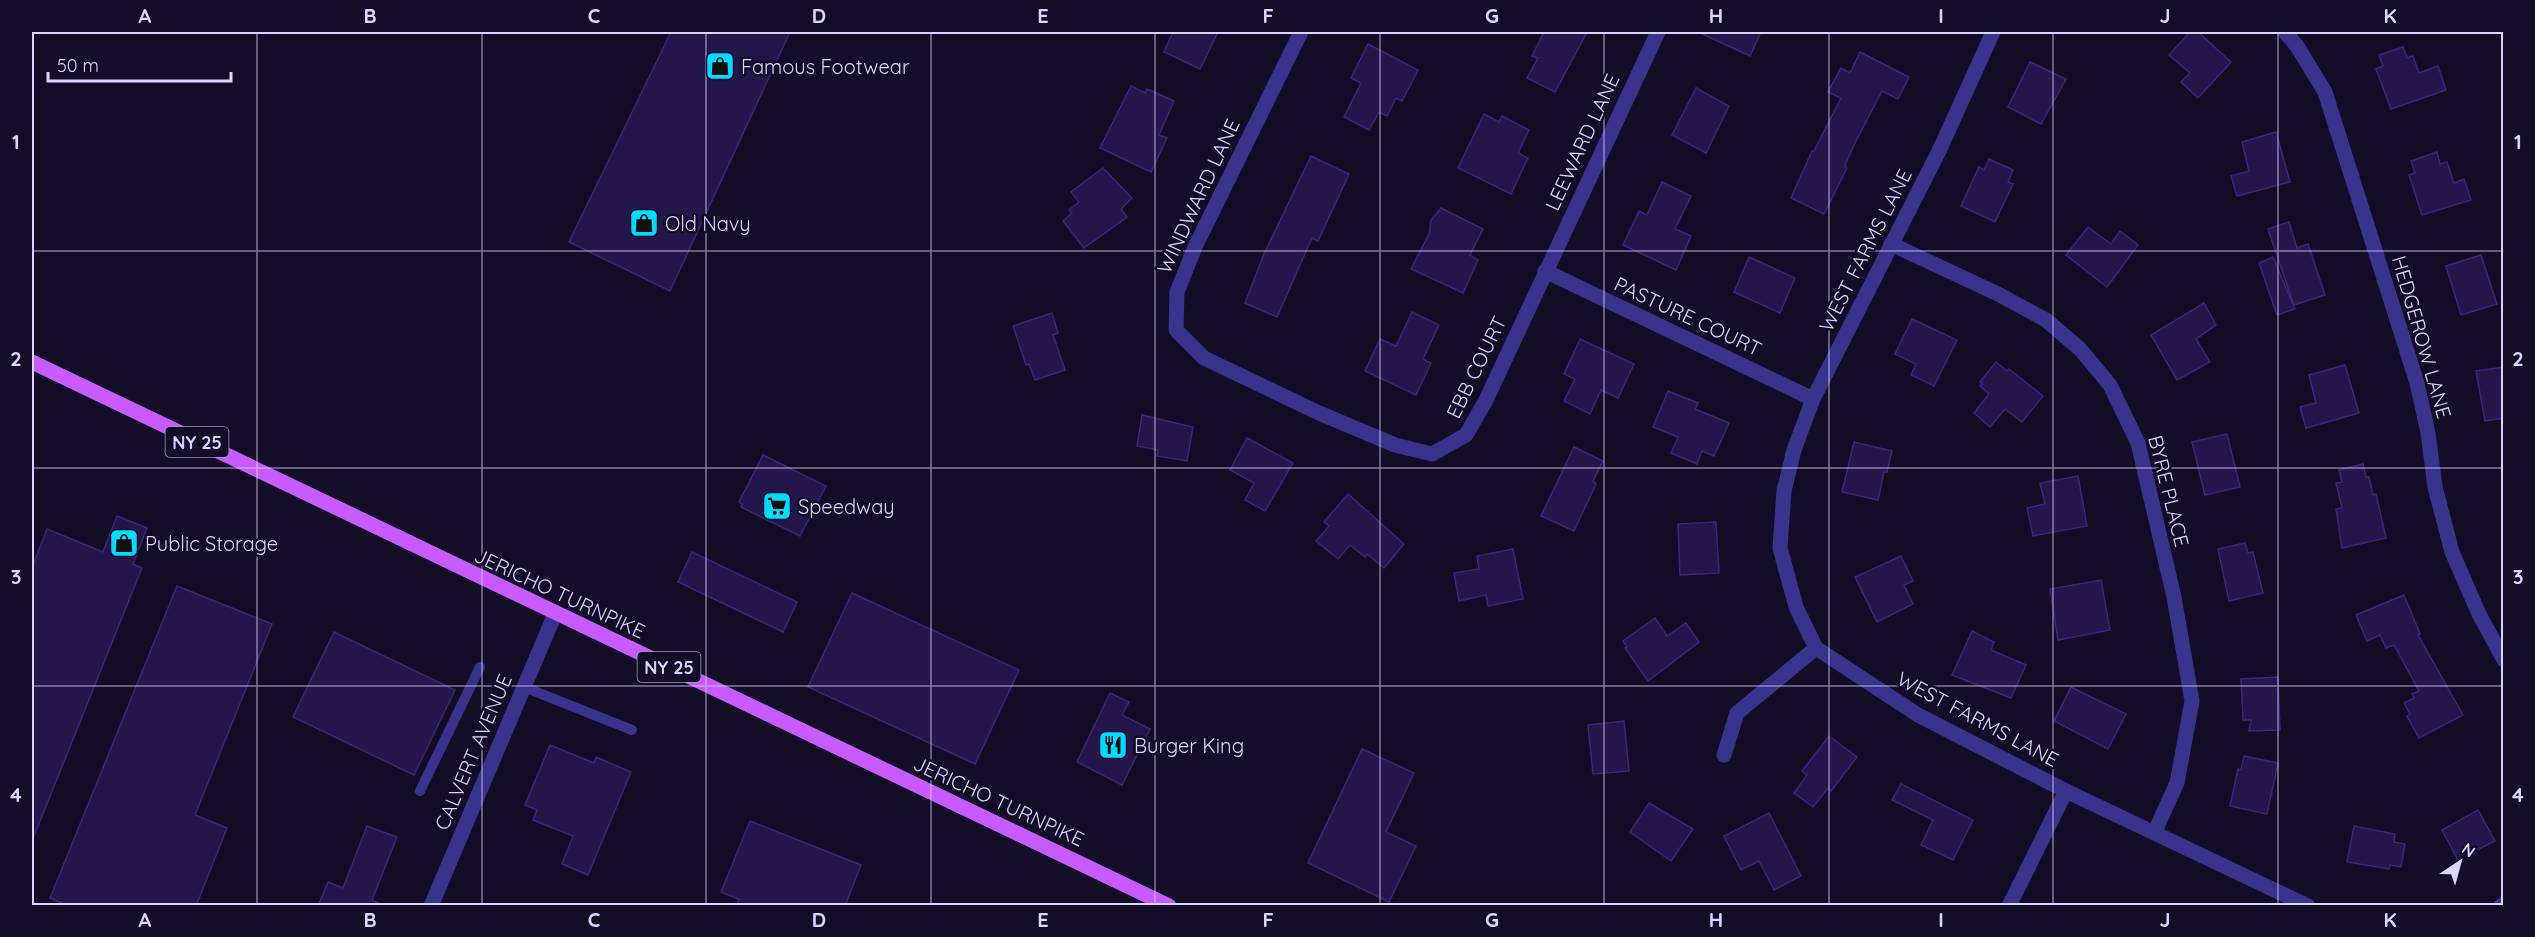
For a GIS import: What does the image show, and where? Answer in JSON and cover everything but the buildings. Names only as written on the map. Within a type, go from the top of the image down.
[{"type":"main road","name":"JERICHO TURNPIKE","points":[[32,362],[555,615],[1168,906]]},
{"type":"street","name":"WINDWARD LANE","points":[[1301,32],[1195,247],[1177,292],[1176,330],[1204,358],[1319,413]]},
{"type":"street","name":"LEEWARD LANE","points":[[1545,271],[1658,32]]},
{"type":"street","name":"WEST FARMS LANE","points":[[1993,32],[1940,149],[1813,399],[1794,450],[1784,491],[1780,548],[1796,607],[1816,648],[1918,715],[2066,790],[2308,906]]},
{"type":"street","name":"HEDGEROW LANE","points":[[2285,32],[2325,92],[2417,383],[2428,433],[2435,488],[2452,552],[2479,614],[2504,660]]},
{"type":"street","name":"BYRE PLACE","points":[[1891,244],[1998,294],[2046,320],[2080,349],[2110,385],[2138,443],[2174,597],[2192,701],[2186,744],[2177,783],[2155,831]]},
{"type":"street","name":"EBB COURT","points":[[1319,413],[1395,445],[1432,454],[1467,435],[1545,271]]},
{"type":"street","name":"PASTURE COURT","points":[[1545,271],[1813,399]]},
{"type":"street","name":"CALVERT AVENUE","points":[[430,906],[555,615]]},
{"type":"street","points":[[1724,755],[1737,713],[1816,648]]},
{"type":"street","points":[[2009,906],[2066,790]]},
{"type":"lane","points":[[420,790],[480,666]]},
{"type":"lane","points":[[524,687],[632,730]]},
{"type":"place","name":"Famous Footwear","points":[[720,66]]},
{"type":"place","name":"Old Navy","points":[[644,223]]},
{"type":"place","name":"Speedway","points":[[777,506]]},
{"type":"place","name":"Public Storage","points":[[124,543]]},
{"type":"place","name":"Burger King","points":[[1113,745]]}]
